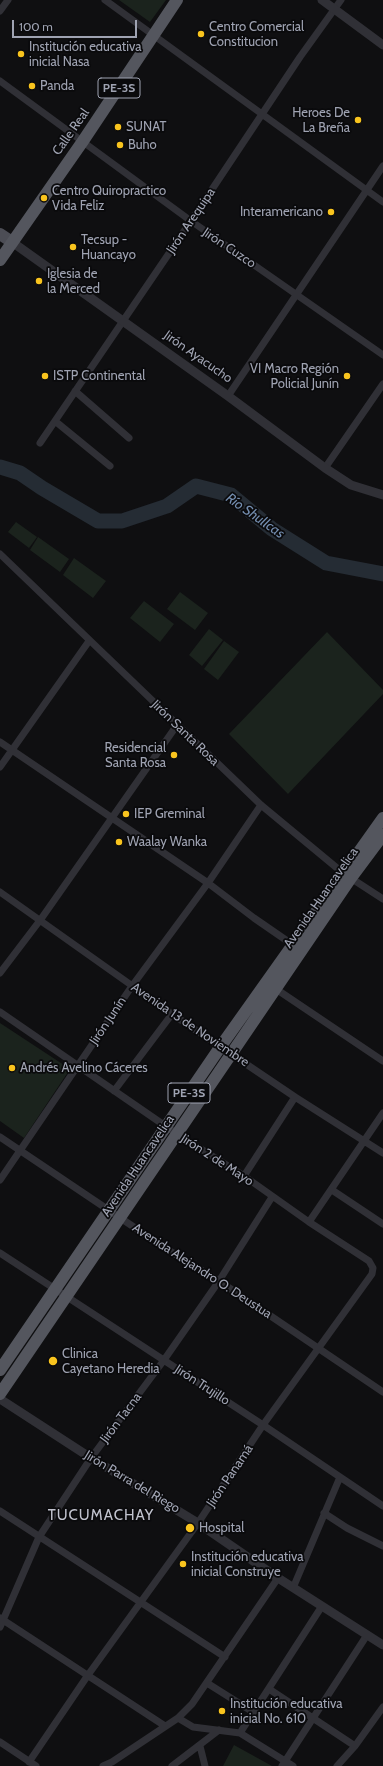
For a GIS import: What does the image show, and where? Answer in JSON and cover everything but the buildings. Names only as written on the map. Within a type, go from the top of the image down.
[{"type":"highway","name":"Calle Real","points":[[0,260],[83,141],[177,0]]},
{"type":"highway","name":"Avenida Huancavelica","points":[[0,1370],[221,1046],[297,948],[347,876],[383,818]]},
{"type":"highway","name":"Avenida Huancavelica","points":[[347,876],[383,835]]},
{"type":"highway","name":"Avenida Huancavelica","points":[[0,1394],[276,989],[297,948]]},
{"type":"main road","name":"Jirón Ayacucho","points":[[0,234],[12,242]]},
{"type":"street","points":[[0,11],[8,0]]},
{"type":"street","points":[[106,0],[383,202]]},
{"type":"street","points":[[322,0],[383,45]]},
{"type":"street","name":"Jirón Arequipa","points":[[40,443],[122,320],[191,222],[262,114],[341,0]]},
{"type":"street","name":"Jirón Cuzco","points":[[0,81],[191,222],[383,355]]},
{"type":"street","points":[[228,396],[383,166]]},
{"type":"street","name":"Jirón Ayacucho","points":[[12,242],[228,396],[325,468],[351,485],[383,495]]},
{"type":"street","points":[[325,468],[383,384]]},
{"type":"street","points":[[75,391],[128,438]]},
{"type":"street","points":[[55,421],[110,466]]},
{"type":"street","name":"Jirón Santa Rosa","points":[[0,554],[261,805],[347,876],[383,899]]},
{"type":"street","points":[[0,767],[89,641]]},
{"type":"street","points":[[0,973],[41,919],[177,725]]},
{"type":"street","points":[[0,742],[208,883],[297,948]]},
{"type":"street","name":"Jirón Junín","points":[[0,1180],[132,986],[208,883],[261,805]]},
{"type":"street","name":"Avenida 13 de Noviembre","points":[[0,892],[41,919],[172,1014],[295,1097],[383,1153]]},
{"type":"street","points":[[276,989],[383,1061]]},
{"type":"street","name":"Jirón 2 de Mayo","points":[[0,1012],[166,1127],[244,1176],[272,1197],[369,1261],[373,1268]]},
{"type":"street","points":[[114,1091],[172,1014]]},
{"type":"street","points":[[244,1176],[295,1097]]},
{"type":"street","points":[[309,1222],[383,1113]]},
{"type":"street","name":"Avenida Alejandro O. Deustua","points":[[0,1137],[120,1218],[219,1281],[383,1392]]},
{"type":"street","points":[[332,1190],[383,1224]]},
{"type":"street","name":"Jirón Tacna","points":[[0,1627],[2,1619],[39,1537],[91,1458],[164,1360],[219,1281],[272,1197]]},
{"type":"street","name":"Jirón Trujillo","points":[[0,1253],[68,1296],[383,1506]]},
{"type":"street","name":"Jirón Panamá","points":[[32,1764],[88,1676],[198,1523],[263,1425],[372,1274],[373,1268]]},
{"type":"street","name":"Jirón Parra del Riego","points":[[0,1399],[91,1458],[198,1523],[293,1588],[383,1645]]},
{"type":"street","points":[[293,1588],[340,1477]]},
{"type":"street","points":[[0,1511],[225,1657]]},
{"type":"street","points":[[324,1514],[347,1528],[383,1546]]},
{"type":"street","points":[[103,1766],[112,1762],[178,1718],[192,1704],[278,1578]]},
{"type":"street","points":[[240,1733],[322,1606]]},
{"type":"street","points":[[2,1619],[165,1726]]},
{"type":"street","points":[[284,1763],[367,1635]]},
{"type":"street","points":[[207,1683],[253,1712]]},
{"type":"street","points":[[269,1688],[355,1746]]},
{"type":"street","points":[[337,1766],[355,1746],[383,1708]]},
{"type":"street","points":[[178,1718],[193,1727],[240,1733],[284,1763],[293,1766]]},
{"type":"street","points":[[172,1766],[219,1730]]},
{"type":"street","points":[[0,1742],[32,1764]]},
{"type":"street","points":[[200,1746],[204,1766]]},
{"type":"shaded area","points":[[119,0],[166,0],[150,22]]},
{"type":"shaded area","points":[[16,522],[37,537],[29,548],[8,532]]},
{"type":"shaded area","points":[[38,537],[69,559],[60,572],[30,550]]},
{"type":"shaded area","points":[[74,558],[106,581],[93,598],[63,575]]},
{"type":"shaded area","points":[[180,592],[208,613],[195,630],[167,609]]},
{"type":"shaded area","points":[[144,601],[174,624],[160,642],[130,618]]},
{"type":"shaded area","points":[[209,629],[223,640],[202,666],[189,655]]},
{"type":"shaded area","points":[[327,632],[383,690],[383,694],[288,794],[229,734]]},
{"type":"shaded area","points":[[224,641],[239,652],[218,680],[204,669]]},
{"type":"shaded area","points":[[0,1023],[70,1069],[24,1138],[0,1121]]},
{"type":"shaded area","points":[[234,1745],[272,1766],[223,1766]]},
{"type":"waterway","name":"Río Shullcas","points":[[0,467],[20,473],[42,488],[98,521],[122,521],[167,506],[196,486],[231,495],[272,529],[326,563],[383,574]]},
{"type":"place","name":"Centro Comercial Constitucion","points":[[201,34]]},
{"type":"place","name":"Institución educativa inicial Nasa","points":[[21,54]]},
{"type":"place","name":"Panda","points":[[32,86]]},
{"type":"place","name":"Heroes De La Breña","points":[[358,120]]},
{"type":"place","name":"SUNAT","points":[[118,127]]},
{"type":"place","name":"Buho","points":[[120,145]]},
{"type":"place","name":"Centro Quiropractico Vida Feliz","points":[[44,198]]},
{"type":"place","name":"Interamericano","points":[[331,212]]},
{"type":"place","name":"Tecsup - Huancayo","points":[[73,247]]},
{"type":"place","name":"Iglesia de la Merced","points":[[39,281]]},
{"type":"place","name":"ISTP Continental","points":[[45,376]]},
{"type":"place","name":"VI Macro Región Policial Junín","points":[[347,376]]},
{"type":"place","name":"Residencial Santa Rosa","points":[[174,755]]},
{"type":"place","name":"IEP Greminal","points":[[126,814]]},
{"type":"place","name":"Waalay Wanka","points":[[119,842]]},
{"type":"place","name":"Andrés Avelino Cáceres","points":[[12,1068]]},
{"type":"place","name":"Clinica Cayetano Heredia","points":[[53,1361]]},
{"type":"place","name":"Hospital","points":[[190,1528]]},
{"type":"place","name":"Institución educativa inicial Construye","points":[[183,1564]]},
{"type":"place","name":"Institución educativa inicial No. 610","points":[[222,1711]]},
{"type":"district","name":"TUCUMACHAY","points":[[101,1516]]}]
